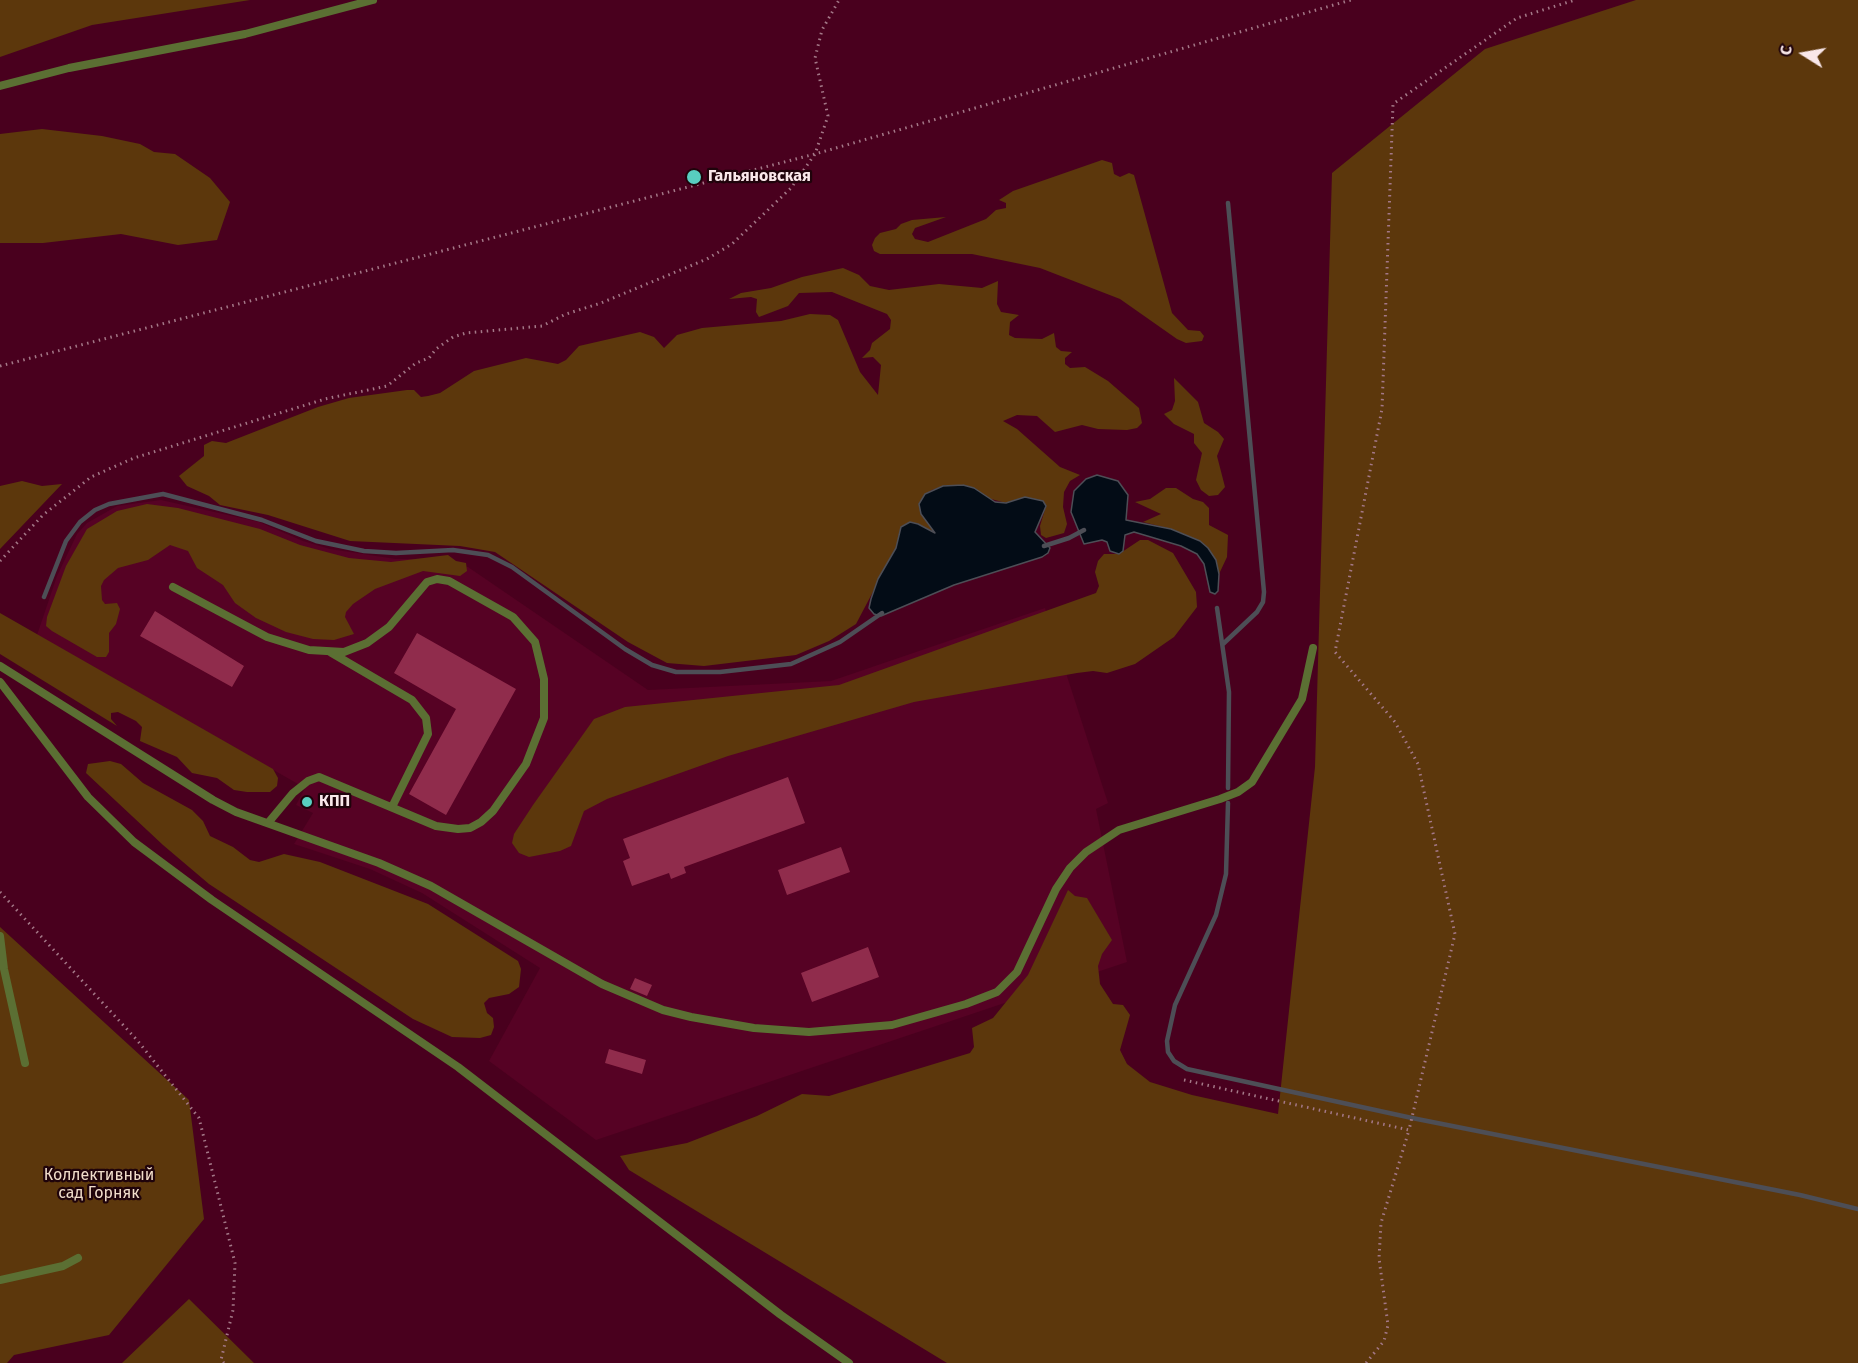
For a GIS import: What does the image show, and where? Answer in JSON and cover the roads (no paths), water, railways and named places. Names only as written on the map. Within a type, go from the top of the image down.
[{"type":"lane","points":[[0,86],[69,68],[245,34],[373,0]]},
{"type":"lane","points":[[173,587],[267,638],[288,645],[330,652],[354,649],[367,643],[389,627],[419,589],[437,579],[449,581],[513,616],[535,642],[544,679],[544,718],[530,756],[493,811],[470,828],[447,829],[319,777],[308,781],[293,793],[268,823]]},
{"type":"lane","points":[[0,666],[191,788],[236,812],[423,882],[585,975],[663,1010],[721,1023],[783,1032],[839,1031],[892,1025],[983,999],[1007,984],[1017,972],[1043,914],[1070,868],[1102,839],[1146,820],[1229,795],[1252,782],[1302,699],[1312,648]]},
{"type":"lane","points":[[330,652],[412,700],[426,718],[428,734],[392,807]]},
{"type":"lane","points":[[0,682],[88,797],[134,842],[212,900],[458,1067],[780,1316],[849,1363]]},
{"type":"lane","points":[[0,936],[4,969],[25,1063]]},
{"type":"lane","points":[[0,1280],[63,1266],[78,1257]]},
{"type":"waterway","points":[[1223,644],[1257,612],[1263,602],[1264,592],[1228,203]]},
{"type":"waterway","points":[[44,597],[66,541],[80,522],[95,510],[109,504],[163,494],[262,520],[316,541],[364,551],[396,553],[453,550],[488,555],[512,567],[625,649],[652,665],[676,672],[720,672],[791,664],[840,642],[882,613]]},
{"type":"waterway","points":[[1044,546],[1069,538],[1084,530]]},
{"type":"waterway","points":[[1217,608],[1229,692],[1228,788]]},
{"type":"waterway","points":[[1228,803],[1226,874],[1216,915],[1175,1005],[1167,1041],[1168,1052],[1174,1061],[1187,1069],[1412,1118],[1800,1195],[1858,1209]]},
{"type":"place","name":"Гальяновская","points":[[694,177]]},
{"type":"place","name":"КПП","points":[[307,802]]},
{"type":"park label","name":"Коллективный сад Горняк","points":[[99,1185]]}]
